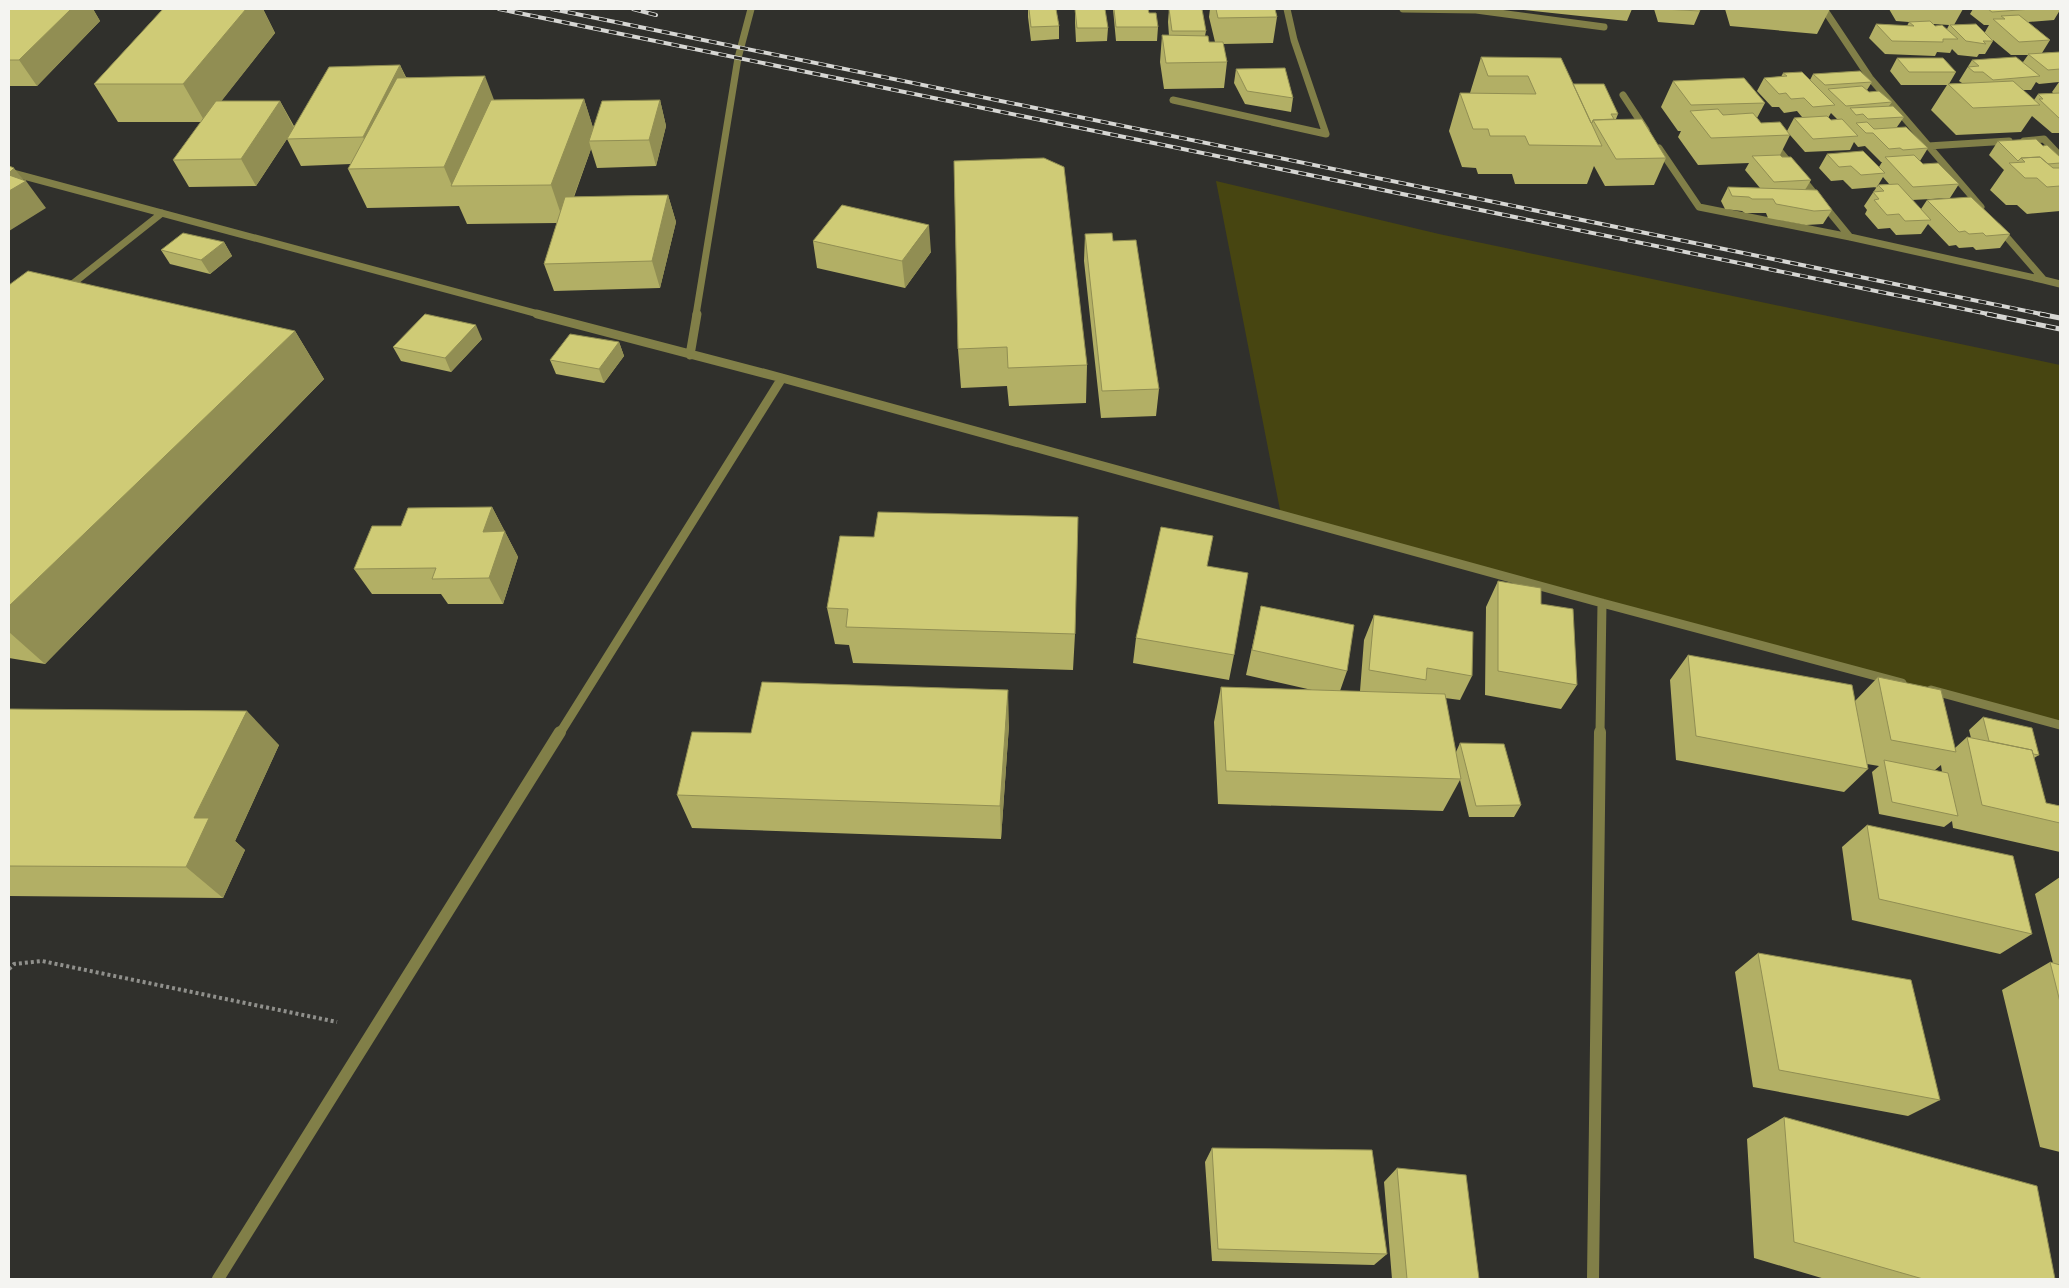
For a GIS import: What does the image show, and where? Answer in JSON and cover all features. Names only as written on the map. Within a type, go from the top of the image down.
[{"type":"street","points":[[690,356],[738,58],[751,9]]},
{"type":"street","points":[[1173,100],[1326,134],[1294,40],[1288,9]]},
{"type":"street","points":[[1403,9],[1476,10],[1604,27]]},
{"type":"street","points":[[1824,9],[1870,78],[1986,213]]},
{"type":"street","points":[[1622,95],[1650,135]]},
{"type":"street","points":[[1768,136],[1850,237]]},
{"type":"street","points":[[1928,146],[2044,139],[2060,156]]},
{"type":"street","points":[[1655,143],[1699,207],[1850,237],[2060,284]]},
{"type":"street","points":[[9,172],[690,356],[782,378],[1602,603],[2060,725]]},
{"type":"street","points":[[62,292],[162,213]]},
{"type":"street","points":[[1992,220],[2044,280]]},
{"type":"street","points":[[218,1279],[782,378]]},
{"type":"street","points":[[1592,1279],[1602,603]]},
{"type":"path","points":[[9,969],[14,964],[42,961],[374,1030]]},
{"type":"shaded area","points":[[1216,181],[1439,234],[2060,365],[2060,724],[1281,515]]},
{"type":"building","points":[[9,9],[71,9],[19,60],[9,60]]},
{"type":"building","points":[[163,9],[246,9],[183,84],[94,84]]},
{"type":"building","points":[[1029,9],[1056,9],[1059,26],[1031,27]]},
{"type":"building","points":[[1075,9],[1105,9],[1108,28],[1077,28]]},
{"type":"building","points":[[1114,9],[1148,9],[1149,13],[1156,13],[1158,27],[1116,27]]},
{"type":"building","points":[[1169,9],[1202,9],[1206,31],[1172,31]]},
{"type":"building","points":[[1216,9],[1275,9],[1277,17],[1218,18]]},
{"type":"building","points":[[1663,9],[1699,9],[1700,11]]},
{"type":"building","points":[[1988,9],[2032,9],[1992,12]]},
{"type":"building","points":[[2019,15],[2050,40],[2019,42],[1993,19],[2005,19],[2001,16]]},
{"type":"building","points":[[1930,21],[1935,26],[1942,25],[1958,39],[1943,39],[1943,42],[1892,41],[1876,24],[1914,26],[1909,22]]},
{"type":"building","points":[[1976,24],[1993,41],[1983,41],[1986,44],[1966,41],[1950,25]]},
{"type":"building","points":[[1162,35],[1208,36],[1209,42],[1223,42],[1227,62],[1166,63]]},
{"type":"building","points":[[2060,52],[2060,69],[2048,70],[2028,54]]},
{"type":"building","points":[[1481,57],[1561,58],[1602,146],[1529,145],[1525,136],[1490,136],[1488,129],[1473,129],[1460,93],[1536,94],[1528,76],[1488,76]]},
{"type":"building","points":[[2016,57],[2040,76],[1993,80],[1983,72],[1974,72],[1968,67],[1979,66],[1972,60]]},
{"type":"building","points":[[1897,58],[1943,58],[1956,72],[1909,72]]},
{"type":"building","points":[[400,65],[363,137],[287,139],[329,67]]},
{"type":"building","points":[[1285,68],[1293,98],[1247,91],[1236,69]]},
{"type":"building","points":[[1860,71],[1872,82],[1825,85],[1813,74]]},
{"type":"building","points":[[1802,72],[1835,105],[1813,107],[1804,98],[1791,99],[1786,93],[1779,94],[1764,78],[1787,76],[1783,73]]},
{"type":"building","points":[[485,76],[444,167],[348,169],[397,78]]},
{"type":"building","points":[[1744,78],[1765,103],[1691,105],[1673,81]]},
{"type":"building","points":[[2013,81],[2040,105],[1973,108],[1948,84]]},
{"type":"building","points":[[1573,84],[1604,84],[1618,114],[1611,114],[1614,119],[1593,120],[1591,123]]},
{"type":"building","points":[[1862,86],[1869,92],[1879,91],[1892,102],[1846,106],[1828,89]]},
{"type":"building","points":[[2060,93],[2060,119],[2039,99],[2043,99],[2038,94]]},
{"type":"building","points":[[584,99],[551,185],[451,186],[491,100]]},
{"type":"building","points":[[660,100],[649,140],[589,141],[602,101]]},
{"type":"building","points":[[216,101],[280,101],[241,159],[173,160]]},
{"type":"building","points":[[1893,106],[1904,117],[1868,119],[1863,114],[1856,115],[1850,108]]},
{"type":"building","points":[[1718,109],[1723,115],[1753,113],[1761,123],[1780,122],[1790,135],[1711,138],[1690,111]]},
{"type":"building","points":[[1827,116],[1831,120],[1842,119],[1858,136],[1813,139],[1794,118]]},
{"type":"building","points":[[1642,119],[1666,158],[1616,159],[1593,120]]},
{"type":"building","points":[[1867,122],[1874,129],[1906,127],[1928,148],[1889,149],[1873,133],[1866,133],[1856,123]]},
{"type":"building","points":[[2036,139],[2043,146],[2047,145],[2060,157],[2060,163],[2048,164],[2040,157],[2021,158],[2018,161],[1998,141]]},
{"type":"building","points":[[1863,151],[1885,173],[1861,175],[1851,166],[1839,167],[1827,154]]},
{"type":"building","points":[[1780,155],[1782,157],[1791,157],[1811,180],[1774,182],[1752,156]]},
{"type":"building","points":[[1914,155],[1923,164],[1938,163],[1959,184],[1913,187],[1885,157]]},
{"type":"building","points":[[2040,157],[2053,168],[2060,168],[2060,186],[2047,187],[2037,178],[2025,178],[2009,163],[2025,162],[2021,158]]},
{"type":"building","points":[[1044,158],[1064,167],[1087,365],[1008,368],[1007,347],[958,349],[954,161]]},
{"type":"building","points":[[9,166],[14,168],[9,173]]},
{"type":"building","points":[[9,175],[26,181],[9,191]]},
{"type":"building","points":[[1898,184],[1931,220],[1905,221],[1899,214],[1887,215],[1874,200],[1879,199],[1873,192],[1884,191],[1878,185]]},
{"type":"building","points":[[1728,187],[1817,190],[1832,210],[1814,211],[1776,204],[1773,199],[1752,199],[1749,197],[1732,196]]},
{"type":"building","points":[[668,195],[652,261],[544,264],[565,197]]},
{"type":"building","points":[[1971,197],[2010,234],[1986,236],[1983,233],[1969,234],[1965,231],[1959,232],[1927,200]]},
{"type":"building","points":[[842,205],[929,225],[902,261],[813,241]]},
{"type":"building","points":[[183,233],[224,242],[201,260],[161,250]]},
{"type":"building","points":[[1112,233],[1113,241],[1136,240],[1159,389],[1102,391],[1085,234]]},
{"type":"building","points":[[28,271],[295,331],[9,606],[9,285]]},
{"type":"building","points":[[425,314],[476,325],[445,358],[393,347]]},
{"type":"building","points":[[570,334],[619,342],[599,369],[550,360]]},
{"type":"building","points":[[492,507],[483,532],[505,531],[489,578],[432,579],[436,568],[354,569],[372,526],[401,526],[408,508]]},
{"type":"building","points":[[878,512],[1078,517],[1075,634],[846,627],[848,609],[827,608],[840,536],[874,537]]},
{"type":"building","points":[[1161,527],[1213,536],[1207,566],[1248,573],[1234,655],[1136,638]]},
{"type":"building","points":[[1498,581],[1541,588],[1541,604],[1573,609],[1577,685],[1498,671]]},
{"type":"building","points":[[1261,606],[1354,625],[1347,671],[1252,650]]},
{"type":"building","points":[[1374,615],[1473,632],[1472,676],[1427,668],[1426,680],[1369,670]]},
{"type":"building","points":[[1688,655],[1852,685],[1868,769],[1696,736]]},
{"type":"building","points":[[1878,677],[1941,690],[1956,752],[1891,740]]},
{"type":"building","points":[[762,682],[1008,690],[1000,806],[677,795],[692,732],[751,733]]},
{"type":"building","points":[[1221,687],[1445,694],[1461,779],[1226,771]]},
{"type":"building","points":[[9,709],[247,711],[194,818],[209,818],[186,867],[9,866]]},
{"type":"building","points":[[1983,717],[2032,728],[2039,755],[2033,754],[2032,750],[1989,741]]},
{"type":"building","points":[[1967,737],[2032,750],[2046,803],[2060,806],[2060,823],[1982,805]]},
{"type":"building","points":[[1460,743],[1504,744],[1521,805],[1476,806]]},
{"type":"building","points":[[1884,760],[1948,773],[1958,816],[1892,802]]},
{"type":"building","points":[[1867,825],[2013,856],[2032,934],[1879,899]]},
{"type":"building","points":[[1758,953],[1911,980],[1940,1100],[1779,1070]]},
{"type":"building","points":[[2050,962],[2060,965],[2060,1002]]},
{"type":"building","points":[[1784,1117],[2037,1186],[2055,1279],[1923,1279],[1794,1242]]},
{"type":"building","points":[[1212,1148],[1372,1150],[1387,1254],[1218,1249]]},
{"type":"building","points":[[1397,1168],[1466,1175],[1479,1279],[1407,1279]]},
{"type":"railway","points":[[499,9],[1993,315]]},
{"type":"railway","points":[[552,9],[2046,315]]},
{"type":"railway","points":[[633,9],[656,15]]},
{"type":"railway","points":[[1987,314],[2060,329]]},
{"type":"railway","points":[[2040,314],[2060,318]]}]
